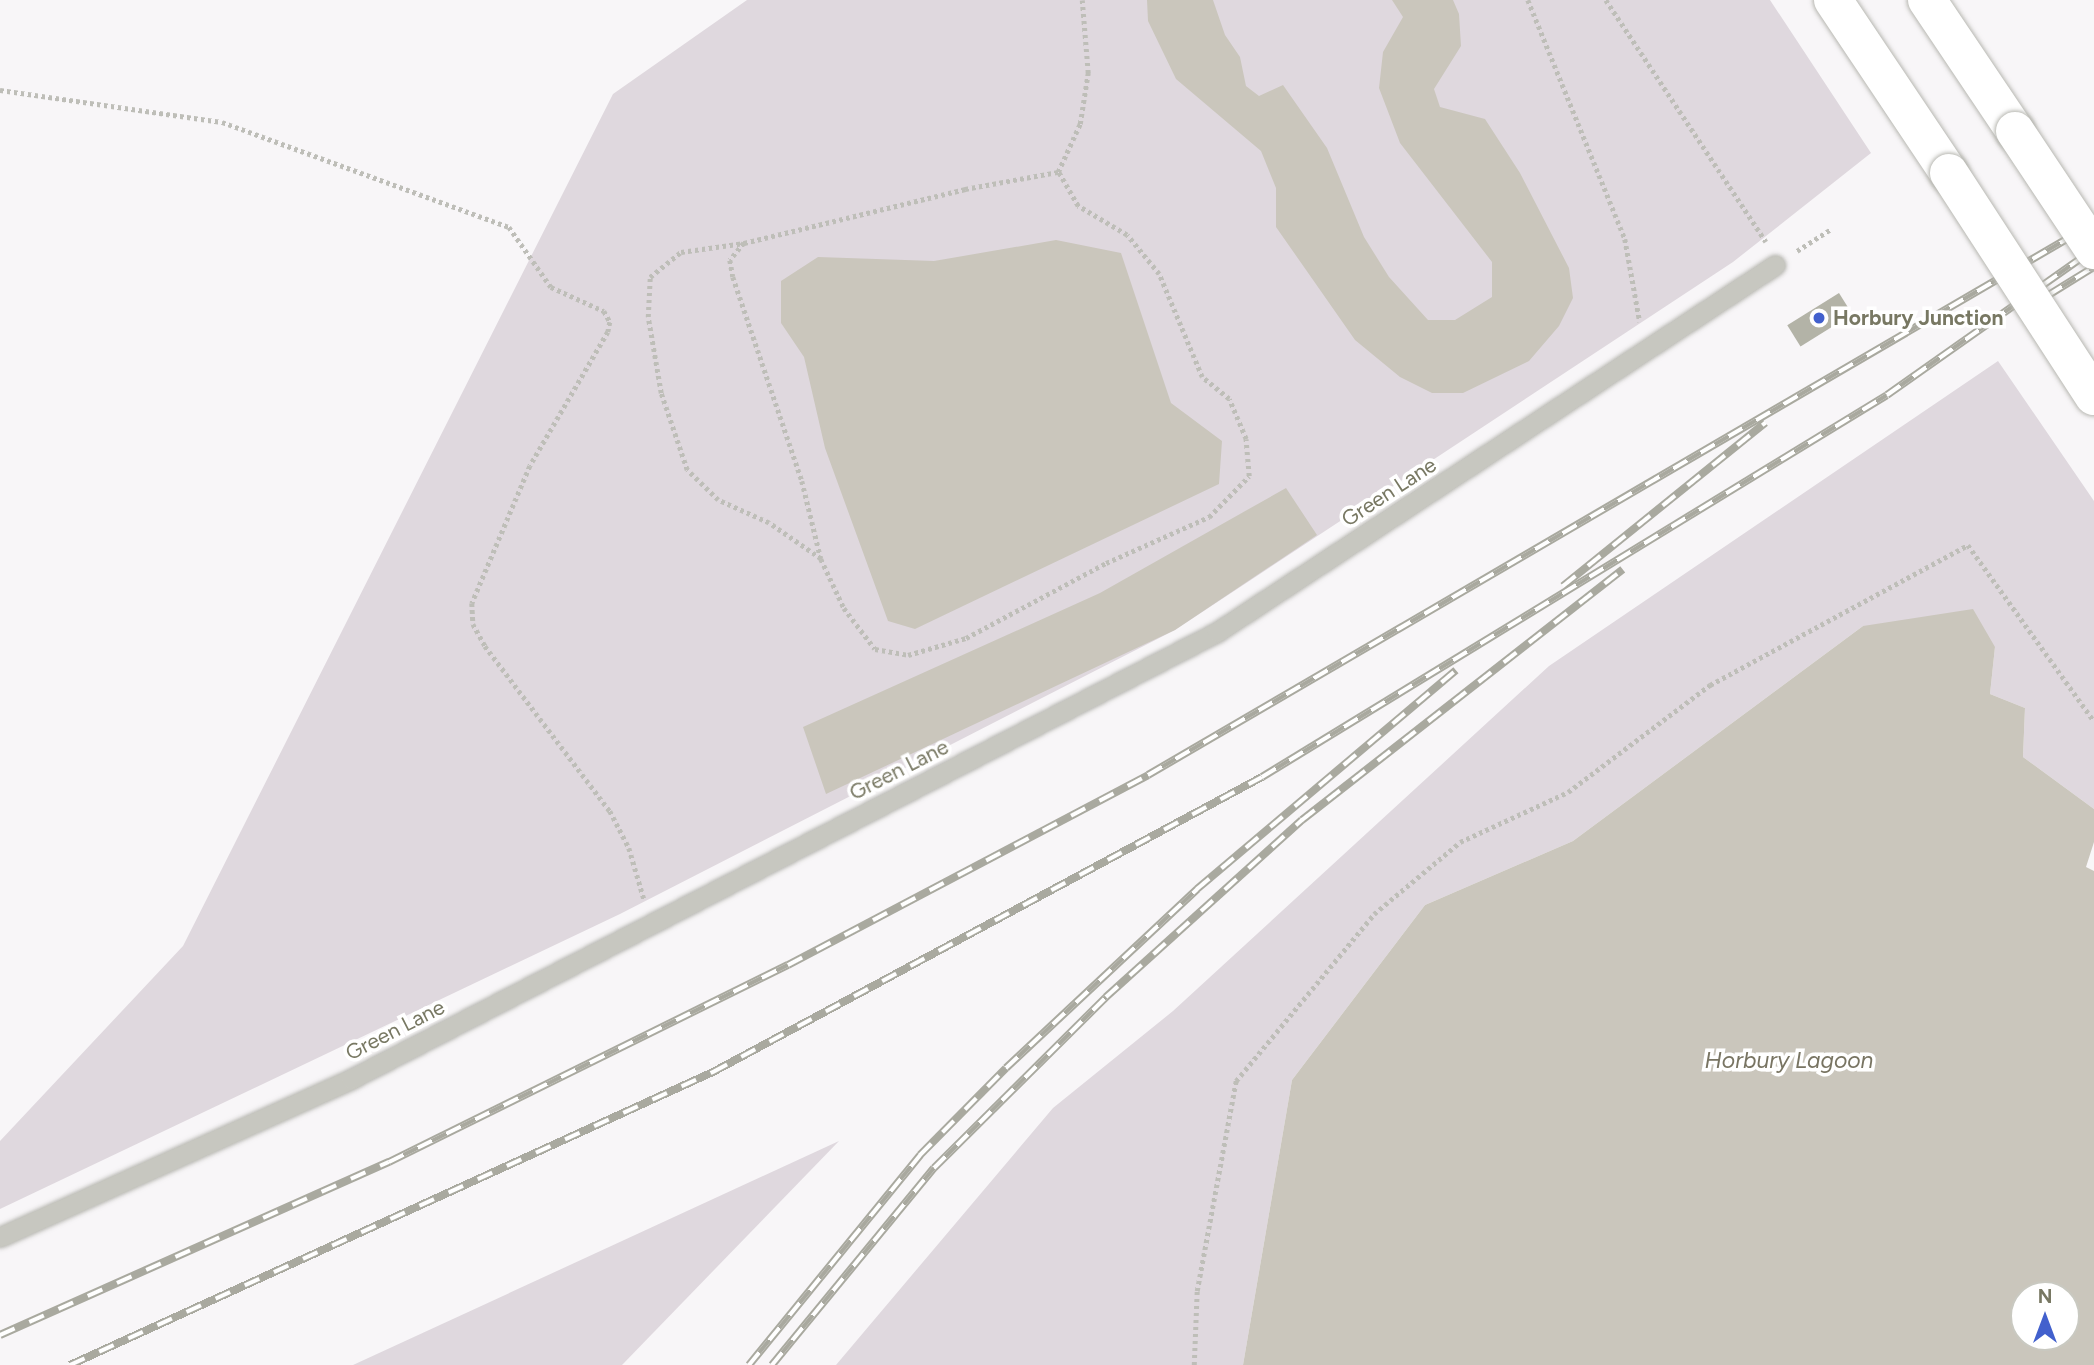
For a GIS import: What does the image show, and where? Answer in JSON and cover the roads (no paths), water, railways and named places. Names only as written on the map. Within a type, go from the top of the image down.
[{"type":"highway","points":[[1833,0],[2094,396]]},
{"type":"highway","points":[[1927,0],[2094,250]]},
{"type":"lane","name":"Green Lane","points":[[0,1237],[351,1079],[1217,632],[1775,265]]},
{"type":"water","points":[[1147,0],[1213,0],[1225,35],[1240,57],[1246,86],[1259,96],[1283,85],[1327,148],[1364,237],[1389,277],[1428,320],[1455,320],[1492,297],[1492,262],[1400,143],[1379,88],[1383,52],[1403,17],[1392,0],[1453,0],[1459,14],[1461,46],[1434,89],[1440,107],[1485,119],[1520,173],[1569,268],[1573,298],[1559,326],[1529,361],[1463,393],[1432,393],[1400,377],[1355,340],[1276,227],[1276,188],[1261,151],[1176,79],[1148,21]]},
{"type":"water","points":[[1056,240],[1121,253],[1171,403],[1222,441],[1219,484],[915,629],[888,621],[825,448],[804,357],[781,323],[781,281],[818,257],[934,261]]},
{"type":"water","points":[[1286,488],[1317,535],[1175,630],[826,794],[803,727],[1100,593]]},
{"type":"water","name":"Horbury Lagoon","points":[[1973,609],[1995,647],[1990,694],[2025,708],[2023,757],[2094,809],[2094,842],[2086,867],[2094,871],[2094,1365],[1243,1365],[1292,1080],[1425,905],[1573,841],[1863,626]]},
{"type":"railway","points":[[0,1335],[389,1162],[788,965],[1148,775],[2094,223]]},
{"type":"railway","points":[[70,1365],[713,1072],[1262,777],[1887,395],[2094,249]]},
{"type":"railway","points":[[2021,312],[2094,267]]},
{"type":"railway","points":[[1563,586],[1765,423]]},
{"type":"railway","points":[[772,1365],[934,1168],[1106,997],[1302,820],[1623,569]]},
{"type":"railway","points":[[749,1365],[920,1155],[1006,1068],[1197,889],[1456,670]]},
{"type":"place","name":"Horbury Junction","points":[[1819,318]]}]
